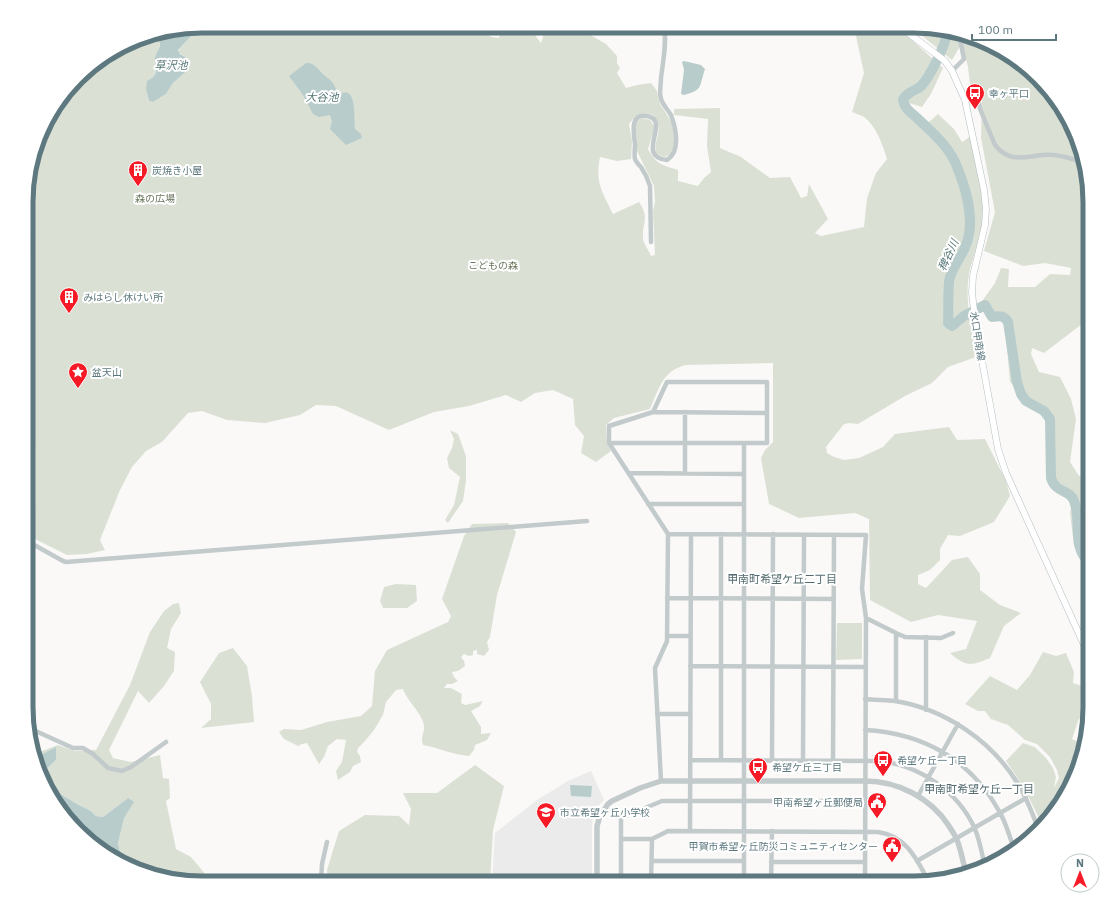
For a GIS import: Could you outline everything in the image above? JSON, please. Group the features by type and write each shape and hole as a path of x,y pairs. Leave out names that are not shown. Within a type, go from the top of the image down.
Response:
{"main road":[{"name":"水口甲南線","path":"908,33 945,61 952,71 965,100 984,190 986,209 986,225 973,276 972,293 975,319 998,449 1006,473 1083,643"}],"street":[{"path":"651,242 650,186 635,159 633,125 636,119 641,117 646,116 651,118 655,122 656,128 652,148 654,154 657,158 667,160 674,154 676,146 675,129 670,115 662,101 660,91 664,54 664,33"},
{"path":"952,71 964,59 960,40"},
{"path":"965,100 975,100 979,102 980,109 995,145 999,150 1010,157 1054,155 1078,161"},
{"path":"610,442 767,443 767,382 667,382 653,412"},
{"path":"661,781 655,668 665,647 668,636 668,534 610,442 610,426 653,412 767,413"},
{"path":"684,473 685,412"},
{"path":"744,443 744,876"},
{"path":"629,473 744,474"},
{"path":"648,504 744,504"},
{"path":"33,544 66,562 587,521"},
{"path":"668,534 866,535 862,588 866,618 865,876"},
{"path":"690,831 691,534"},
{"path":"721,534 721,760"},
{"path":"772,760 773,534"},
{"path":"803,760 804,535"},
{"path":"833,760 834,535"},
{"path":"667,598 834,598"},
{"path":"866,618 896,634 911,638 941,638 953,634"},
{"path":"896,634 896,702"},
{"path":"668,636 690,636"},
{"path":"926,638 926,710"},
{"path":"690,666 865,666"},
{"path":"865,699 896,702 926,710 958,724 981,741 996,755 1012,774 1026,798 1036,824"},
{"path":"657,714 690,714"},
{"path":"918,796 958,724"},
{"path":"34,730 73,748 83,748 93,754 108,768 122,771 131,767 166,742"},
{"path":"865,730 902,735 922,741 954,759 979,781 1000,813 1013,844"},
{"path":"690,760 865,761 892,763 911,768 928,777 943,788 958,803 974,828 983,861"},
{"path":"597,876 597,826 603,809 612,801 661,781 744,780 884,782 900,787 918,796 942,817 956,838 965,868"},
{"path":"917,861 1026,798"},
{"path":"621,876 621,818 662,801 865,801"},
{"path":"622,839 652,839 668,831 865,831 883,833 900,840 909,849 926,876"},
{"path":"771,876 772,831"},
{"path":"652,839 652,876"},
{"path":"321,876 322,864 327,842"},
{"path":"652,861 744,862"},
{"path":"771,862 864,862"}],"shaded area":[{"name":"市立希望ヶ丘小学校","path":"591,771 604,800 599,805 593,816 592,876 492,876 495,833 537,800 568,781"}],"green space":[{"name":"こどもの森","path":"194,33 486,33 491,37 499,38 500,33 511,33 515,35 515,33 533,33 541,43 543,33 587,33 606,44 617,56 617,63 620,68 617,73 626,88 651,83 657,91 660,104 671,121 674,132 674,151 670,155 664,157 656,154 655,146 659,132 657,121 653,115 642,114 634,118 629,124 632,141 631,159 617,161 600,157 598,174 600,187 613,214 639,202 645,216 643,239 651,256 655,255 653,211 655,202 654,186 637,151 635,129 636,122 642,118 650,120 655,127 648,149 657,161 678,170 678,181 698,186 711,172 707,146 708,119 674,115 674,109 720,108 720,148 741,157 770,178 790,177 801,198 807,196 809,184 828,219 815,233 821,236 864,227 867,198 876,173 887,159 878,136 869,121 852,112 864,73 856,36 854,33 904,33 943,68 931,94 922,107 909,103 908,108 929,122 938,114 954,129 962,142 971,136 983,205 981,232 971,265 968,281 971,329 976,357 948,367 932,383 905,396 858,424 844,424 826,447 827,453 844,460 859,458 883,447 895,434 949,427 957,440 985,439 1006,481 1010,496 994,522 960,536 948,535 940,549 940,560 930,570 918,575 918,584 926,588 952,560 968,557 980,574 980,590 1000,605 1021,613 1004,626 990,658 978,663 969,664 960,661 950,653 966,649 977,621 938,615 911,622 870,600 869,519 855,513 799,518 769,504 761,458 765,450 773,442 773,363 686,365 678,368 666,376 650,409 614,418 606,425 607,443 611,451 596,462 581,453 584,436 575,425 573,399 553,390 535,393 521,402 506,395 469,406 434,412 389,430 336,406 316,405 300,415 265,423 227,420 202,411 188,413 162,442 146,451 132,467 120,490 100,540 105,550 87,554 67,555 33,538 33,191 36,169 42,147 50,127 61,108 82,82 108,61 127,50 158,39 160,46 155,57 156,70 154,76 147,82 149,101 153,102 166,94 173,83 190,68 184,56 178,52"},
{"path":"781,33 794,33 790,35"},
{"path":"919,33 936,34 969,42 989,50 1008,61 1026,75 1034,82 1055,108 1066,127 1074,147 1080,169 1083,191 1083,323 1044,353 1032,348 1031,354 1039,372 1060,377 1071,399 1076,419 1070,462 1079,476 1083,475 1083,552 1074,546 1070,513 1074,495 1056,481 1046,465 1051,417 1010,382 1004,314 980,311 980,304 995,283 1001,268 1009,269 1008,287 1035,287 1050,274 1070,275 1071,268 1045,263 1023,266 984,251 995,212 981,138 982,97 971,93 968,67 962,43 952,60"},
{"path":"450,430 458,434 466,456 466,480 463,501 448,523 445,520 454,505 460,477 449,468 447,458 452,448 454,439"},
{"path":"508,523 516,532 497,595 490,637 487,642 489,650 484,656 477,654 477,650 473,651 473,655 469,656 464,654 461,657 465,666 458,671 452,672 458,681 452,684 447,684 444,688 451,688 462,694 461,703 465,705 483,701 480,706 471,711 481,727 481,734 491,733 487,740 475,745 474,750 469,756 423,745 423,721 403,689 396,690 386,702 383,715 374,730 358,748 357,752 360,756 361,762 353,766 350,772 338,780 336,771 342,762 346,740 337,739 328,746 324,757 319,764 307,743 298,746 284,739 279,732 284,729 301,730 327,722 361,716 372,706 375,671 387,650 448,622 451,616 442,599 464,536 472,524"},
{"path":"396,584 416,585 417,601 407,608 383,608 380,601 384,587"},
{"path":"179,603 181,613 171,629 167,648 175,652 174,671 164,686 149,703 138,691 109,750 113,758 131,762 160,755 163,778 169,779 170,798 166,801 176,849 191,857 207,876 191,876 169,873 147,867 121,855 118,843 128,798 103,817 96,816 91,811 55,791 45,770 56,760 40,756 39,752 58,745 75,751 96,750 130,685 150,632 164,611 173,604"},
{"path":"837,623 862,623 862,659 836,660"},
{"path":"233,648 247,666 252,696 254,722 201,728 211,719 211,704 200,682 219,653"},
{"path":"1043,652 1056,656 1066,653 1074,672 1073,683 1083,686 1083,713 1078,721 1072,739 1079,742 1074,762 1066,782 1055,801 1040,820 1025,791 1006,761 1023,743 1035,747 1053,768 1056,777 1054,788 1059,778 1057,770 1050,757 1037,744 1025,740 1008,725 991,719 985,711 978,711 965,704 990,676 1017,690 1030,675"},
{"path":"475,765 504,786 493,830 490,876 327,876 327,870 339,831 365,815 399,816 409,825 411,809 403,793 437,793"},
{"path":"869,874 883,874 887,876 869,876"}],"water":[{"name":"草沢池","path":"194,33 178,50 180,54 187,58 190,68 173,83 166,94 153,102 149,101 146,89 147,81 156,73 155,57 160,45 158,39 169,36"},
{"path":"684,61 701,65 705,69 699,87 684,95 681,94 684,70 682,62"},
{"name":"大谷池","path":"306,63 312,64 316,67 334,84 339,93 348,93 351,95 354,110 355,129 361,134 362,138 346,145 330,129 332,121 330,115 319,117 313,114 303,95 289,76"},
{"path":"56,747 56,760 45,770 40,755"},
{"path":"570,785 592,786 591,797 571,796"},
{"path":"55,791 91,811 96,816 103,817 128,798 134,802 124,818 118,843 121,855 108,848 82,827 61,801"}],"waterway":[{"name":"稗谷川","path":"946,36 941,52 924,83 908,94 903,100 907,109 928,128 948,150 955,162 966,192 970,214 969,235 966,245 950,277 948,323 952,326 964,316 985,305 992,317 1002,316 1008,322 1017,382 1021,394 1026,401 1044,411 1050,419 1051,478 1056,487 1072,497 1074,501 1079,542 1083,555"}],"place":[{"name":"幸ヶ平口","path":"975,110"},
{"name":"炭焼き小屋","path":"138,187"},
{"name":"みはらし休けい所","path":"69,314"},
{"name":"盆天山","path":"78,389"},
{"name":"希望ケ丘一丁目","path":"883,777"},
{"name":"希望ケ丘三丁目","path":"758,784"},
{"name":"甲南希望ヶ丘郵便局","path":"877,819"},
{"name":"市立希望ヶ丘小学校","path":"546,829"},
{"name":"甲賀市希望ヶ丘防災コミュニティセンター","path":"892,863"}],"district":[{"name":"甲南町希望ケ丘二丁目","path":"782,579"},
{"name":"甲南町希望ケ丘一丁目","path":"979,789"}],"park label":[{"name":"森の広場","path":"155,198"}]}
